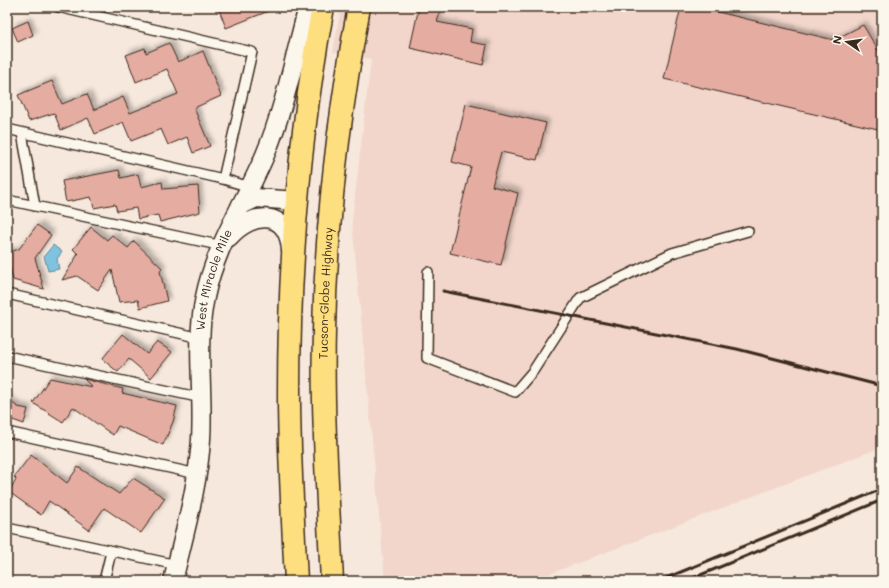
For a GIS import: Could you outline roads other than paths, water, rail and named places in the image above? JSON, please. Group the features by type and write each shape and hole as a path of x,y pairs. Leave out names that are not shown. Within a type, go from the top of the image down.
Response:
{"highway":[{"path":"296,581 289,414 292,276 297,201 310,84 323,7"},
{"name":"Tucson-Globe Highway","path":"332,581 325,442 324,339 328,247 345,89 359,7"},
{"path":"310,84 345,89"},
{"path":"297,201 311,200 320,194 331,176 337,154"}],"street":[{"name":"West Miracle Mile","path":"175,573 197,474 201,439 201,338 203,308 207,288 214,265 265,154 277,122 308,7"},
{"path":"241,205 256,198 297,201"},
{"path":"223,246 238,228 245,223 256,218 274,220 283,227 289,237 292,276"}],"lane":[{"path":"58,7 252,52 223,179"},
{"path":"7,129 223,179 250,187"},
{"path":"22,133 35,206"},
{"path":"7,200 223,246"},
{"path":"428,272 427,358 515,392 533,371 580,298 672,253 748,231"},
{"path":"8,295 201,338"},
{"path":"7,356 202,398"},
{"path":"7,432 197,474"},
{"path":"7,528 111,552 175,573"},
{"path":"104,581 111,552"}],"water":[{"path":"53,245 62,252 57,259 59,269 48,271 44,256"}],"railway":[{"path":"443,291 737,349 882,386"},
{"path":"659,581 882,489"},
{"path":"686,581 882,500"}]}
